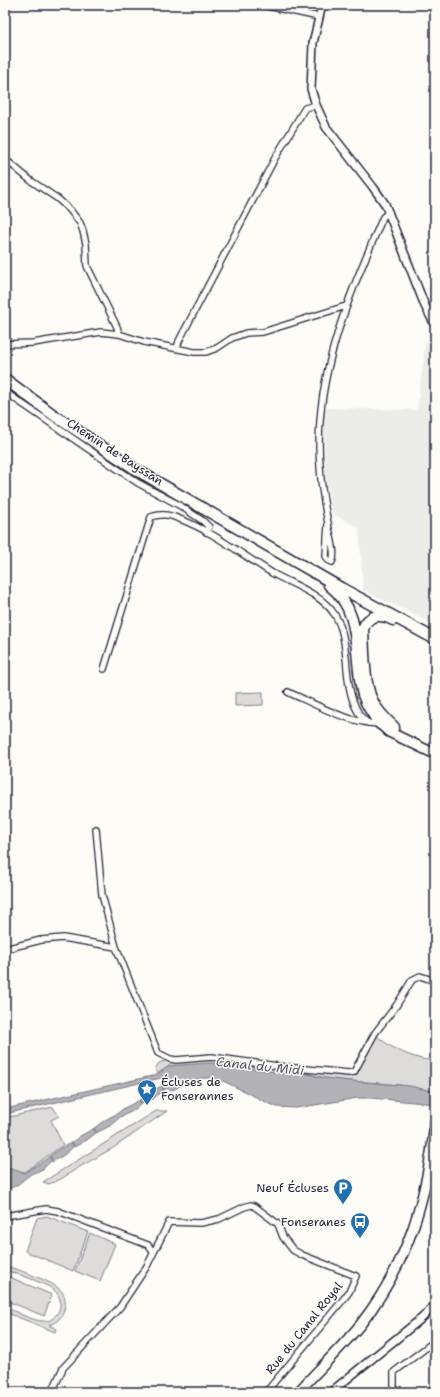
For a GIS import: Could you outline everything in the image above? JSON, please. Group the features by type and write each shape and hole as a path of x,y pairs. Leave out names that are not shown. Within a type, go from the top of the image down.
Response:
{"highway":[{"path":"5,379 55,416 140,472 435,640"},
{"path":"107,449 350,588 435,634"},
{"path":"270,547 334,589 341,598 353,620 360,683 370,712 394,727"},
{"path":"381,720 372,700 368,684 363,630 365,621 378,616 389,618 435,640"}],"main road":[{"path":"381,720 389,732 435,754"},
{"path":"394,727 408,736 435,748"},
{"path":"298,1392 359,1325 387,1286 400,1263 409,1242 427,1180 435,1122"},
{"path":"304,1392 380,1306 407,1258 419,1226 435,1161"}],"street":[{"path":"263,5 319,17"},
{"path":"322,5 313,43 311,74 311,89 316,105 326,127 373,187 389,212 435,325"},
{"path":"177,348 179,341 275,158 305,108 316,105"},
{"path":"5,159 30,180 58,199 70,210 80,223 86,244 87,266 119,334"},
{"path":"328,524 326,556 328,560 332,562 334,559 333,548 320,466 320,408 333,344 346,306 380,224 389,212"},
{"path":"5,344 33,343 101,332 119,334 144,342 194,352 206,352 217,348 232,338 246,334 263,332 346,306"},
{"name":"Chemin de Bayssan","path":"5,392 125,474 203,521 208,527 206,532"},
{"path":"104,669 129,583 151,517 164,514 178,518 206,532 326,604 340,625 353,699 358,712 368,723"},
{"path":"288,692 330,710 368,723 381,720"},
{"path":"96,829 102,895 116,947 158,1052 170,1059 176,1060 211,1057 285,1067 349,1073 354,1072 375,1033 396,1006 412,980 420,976 435,981"},
{"path":"5,949 41,940 63,938 116,947"},
{"name":"Rue du Canal Royal","path":"153,1252 169,1222 201,1222 219,1219 251,1205 278,1224 283,1237 293,1250 356,1276 349,1292 266,1392"},
{"path":"5,1216 46,1209 58,1211 148,1246 153,1252 147,1266 120,1307 63,1368 52,1392"},
{"path":"331,1392 422,1318 435,1305"},
{"path":"394,1392 394,1372 435,1341"}],"shaded area":[{"path":"426,340 435,342 435,625 363,590 359,528 333,514 330,506 325,470 324,408 417,410"},
{"path":"263,692 263,705 235,706 235,693"},
{"path":"375,1034 391,1046 409,1055 435,1061 435,1090 433,1092 401,1085 339,1080 309,1074 169,1066 159,1074 155,1069 159,1063 170,1059 201,1057 354,1072"},
{"path":"209,1063 281,1073 309,1074 318,1077 340,1080 410,1086 435,1092 435,1104 358,1098 296,1108 277,1107 221,1080 202,1078 189,1081 173,1090 166,1088 164,1091 163,1087 163,1090 153,1099 141,1105 139,1100 163,1085 163,1080 161,1078 5,1114 5,1109 156,1075 169,1066"},
{"path":"138,1101 141,1102 141,1104 133,1111 120,1117 110,1126 96,1133 96,1130 93,1129 124,1108"},
{"path":"53,1107 59,1116 51,1120 63,1145 25,1172 11,1168 5,1169 5,1118"},
{"path":"156,1111 167,1111 113,1148 61,1179 49,1184 43,1182"},
{"path":"93,1129 96,1133 74,1147 74,1144 71,1143"},
{"path":"71,1143 73,1147 64,1155 52,1162 52,1158 49,1157 50,1156"},
{"path":"49,1157 51,1161 43,1169 31,1174 17,1185 5,1191 5,1170 11,1169 25,1173"},
{"path":"47,1216 88,1232 73,1271 25,1251 37,1218"},
{"path":"90,1233 115,1244 100,1281 75,1271"},
{"path":"5,1267 15,1269 51,1283 61,1291 65,1302 63,1313 59,1319 49,1325 57,1329 55,1332 5,1312 5,1307 39,1321 47,1321 55,1316 60,1309 60,1298 51,1288 22,1276 5,1271"},
{"path":"7,1276 52,1295 44,1316 5,1300 5,1282"}],"place":[{"name":"Écluses de Fonserannes","path":"147,1106"},
{"name":"Neuf Écluses","path":"343,1205"},
{"name":"Fonseranes","path":"360,1239"}],"water label":[{"name":"Canal du Midi","path":"260,1066"}]}
